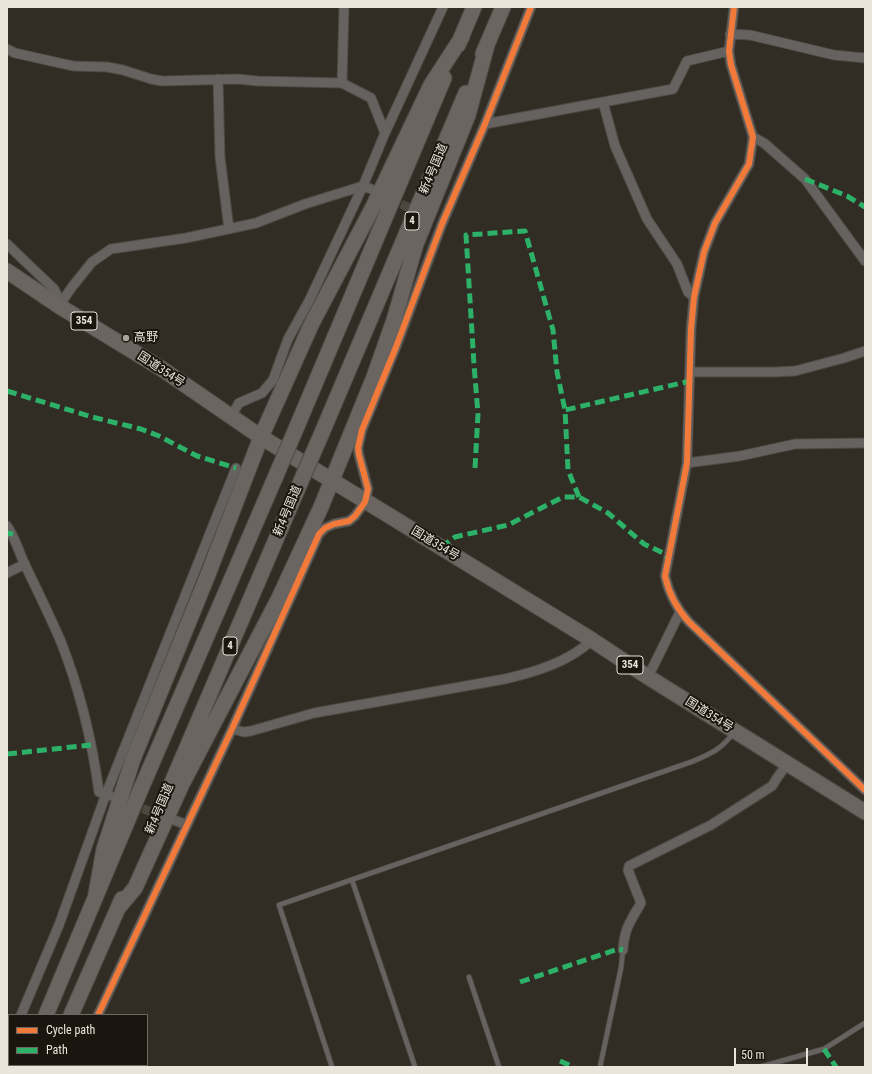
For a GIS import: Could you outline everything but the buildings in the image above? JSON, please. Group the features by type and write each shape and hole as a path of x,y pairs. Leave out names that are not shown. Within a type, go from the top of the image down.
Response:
{"highway":[{"name":"新4号国道","path":"46,1014 96,894 275,478 474,7"},
{"name":"新4号国道","path":"71,1014 119,907 503,7"},
{"path":"96,894 104,849 133,759 204,584 261,437 312,323 373,207 431,85 462,37"},
{"path":"119,907 135,888 182,784 279,598 321,507 374,377 394,320 416,244 468,115 487,45"},
{"name":"国道354号","path":"8,276 162,369 261,437 592,640 648,677 865,812"}],"street":[{"path":"342,83 344,7"},
{"path":"231,416 239,403 262,393 274,380 288,339 367,188 385,133 443,7"},
{"path":"98,1014 232,729 319,534 325,528 334,524 349,521 355,516 365,502 368,489 359,455 359,441 438,222 485,124 531,7"},
{"path":"734,7 729,51 731,65 753,137 750,164 715,223 704,252 694,298 691,329 687,463 665,576 668,590 680,612 865,790"},
{"path":"730,34 750,35 834,55 865,58"},
{"path":"7,49 15,53 73,66 107,67 123,70 151,80 238,79 258,81 342,83 371,98 385,133"},
{"path":"485,124 673,89 687,61 729,51"},
{"path":"218,79 220,157 228,229"},
{"path":"603,102 614,146 647,219 677,264 688,292 694,298"},
{"path":"753,137 764,142 805,179 865,261"},
{"path":"59,306 92,262 112,249 186,238 256,223 305,204 367,188"},
{"path":"7,244 54,289 59,306"},
{"path":"690,372 796,371 865,351"},
{"path":"687,463 740,456 795,444 865,443"},
{"path":"21,1014 109,796 236,468"},
{"path":"7,526 13,534 61,643 86,724 94,758 99,792 109,796"},
{"path":"7,573 25,564"},
{"path":"648,677 680,612"},
{"path":"232,729 244,732 251,731 314,713 505,679 533,672 559,661 583,648 592,640"},
{"path":"623,950 627,926 641,903 628,870 629,866 711,825 743,805 772,786 787,764"},
{"path":"174,820 187,825"}],"lane":[{"path":"332,1067 279,905 690,762 717,751 727,743 734,731"},
{"path":"352,880 415,1067"},
{"path":"600,1067 621,968 623,950"},
{"path":"469,977 499,1067"},
{"path":"760,1067 824,1049 865,1023"}],"tunnel":[{"path":"389,198 434,220"},
{"path":"130,804 171,819"}],"marked path":[{"path":"805,179 847,196 865,207"},
{"path":"475,468 478,414 466,235 525,231 553,330 557,372 565,410"},
{"path":"579,497 568,470 565,410 690,381"},
{"path":"7,391 92,417 141,429 159,436 197,456 236,468"},
{"path":"441,547 455,537 508,525 563,497 579,497 608,513 644,544 663,553 668,558"},
{"path":"7,533 13,534"},
{"path":"7,754 91,745"},
{"path":"520,982 618,949 623,950"},
{"path":"824,1049 836,1067"},
{"path":"560,1061 574,1067"}],"cycle path":[{"path":"98,1014 232,729 319,534 325,528 334,524 349,521 355,516 365,502 368,489 358,448 362,430 396,347 442,224 485,124 531,7"},
{"path":"734,7 729,51 731,65 753,137 749,164 715,223 704,252 694,297 691,329 687,463 665,576 674,600 680,611 689,622 865,790"}],"place":[{"name":"高野","path":"126,338"}]}
